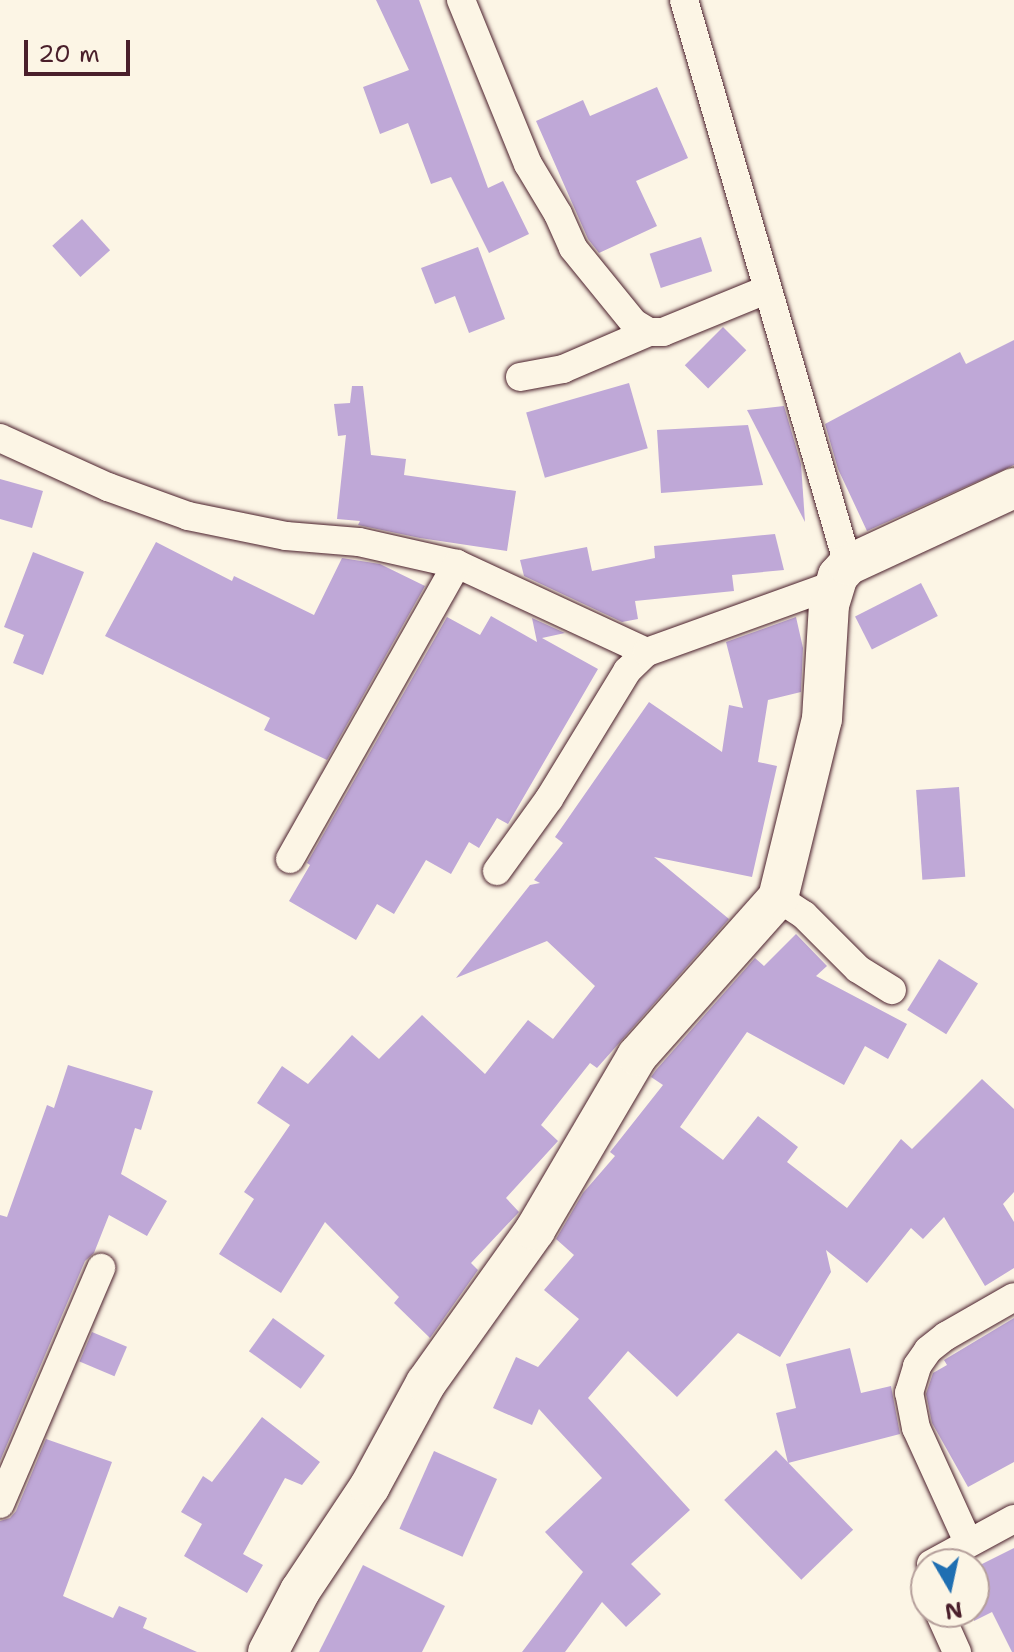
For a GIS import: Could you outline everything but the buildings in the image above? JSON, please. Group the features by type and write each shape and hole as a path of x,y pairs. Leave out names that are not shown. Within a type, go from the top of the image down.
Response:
{"street":[{"path":"461,0 528,164 558,214 573,248 634,323 649,332"},
{"path":"268,1652 300,1591 370,1486 426,1383 535,1230 637,1056 778,898 822,719 841,575 766,290 684,0"},
{"path":"520,377 563,369 649,332 663,332 766,290"},
{"path":"0,438 108,487 188,516 286,536 359,542 457,564 647,652"},
{"path":"497,871 549,799 627,671 647,652 841,575 1014,488"},
{"path":"290,859 457,564"},
{"path":"778,898 804,915 858,969 892,990"},
{"path":"2,1488 101,1268"},
{"path":"968,1542 916,1428 909,1393 917,1366 928,1350 946,1336 1014,1297"},
{"path":"958,1548 1014,1519"},
{"path":"946,1628 957,1652"}]}
